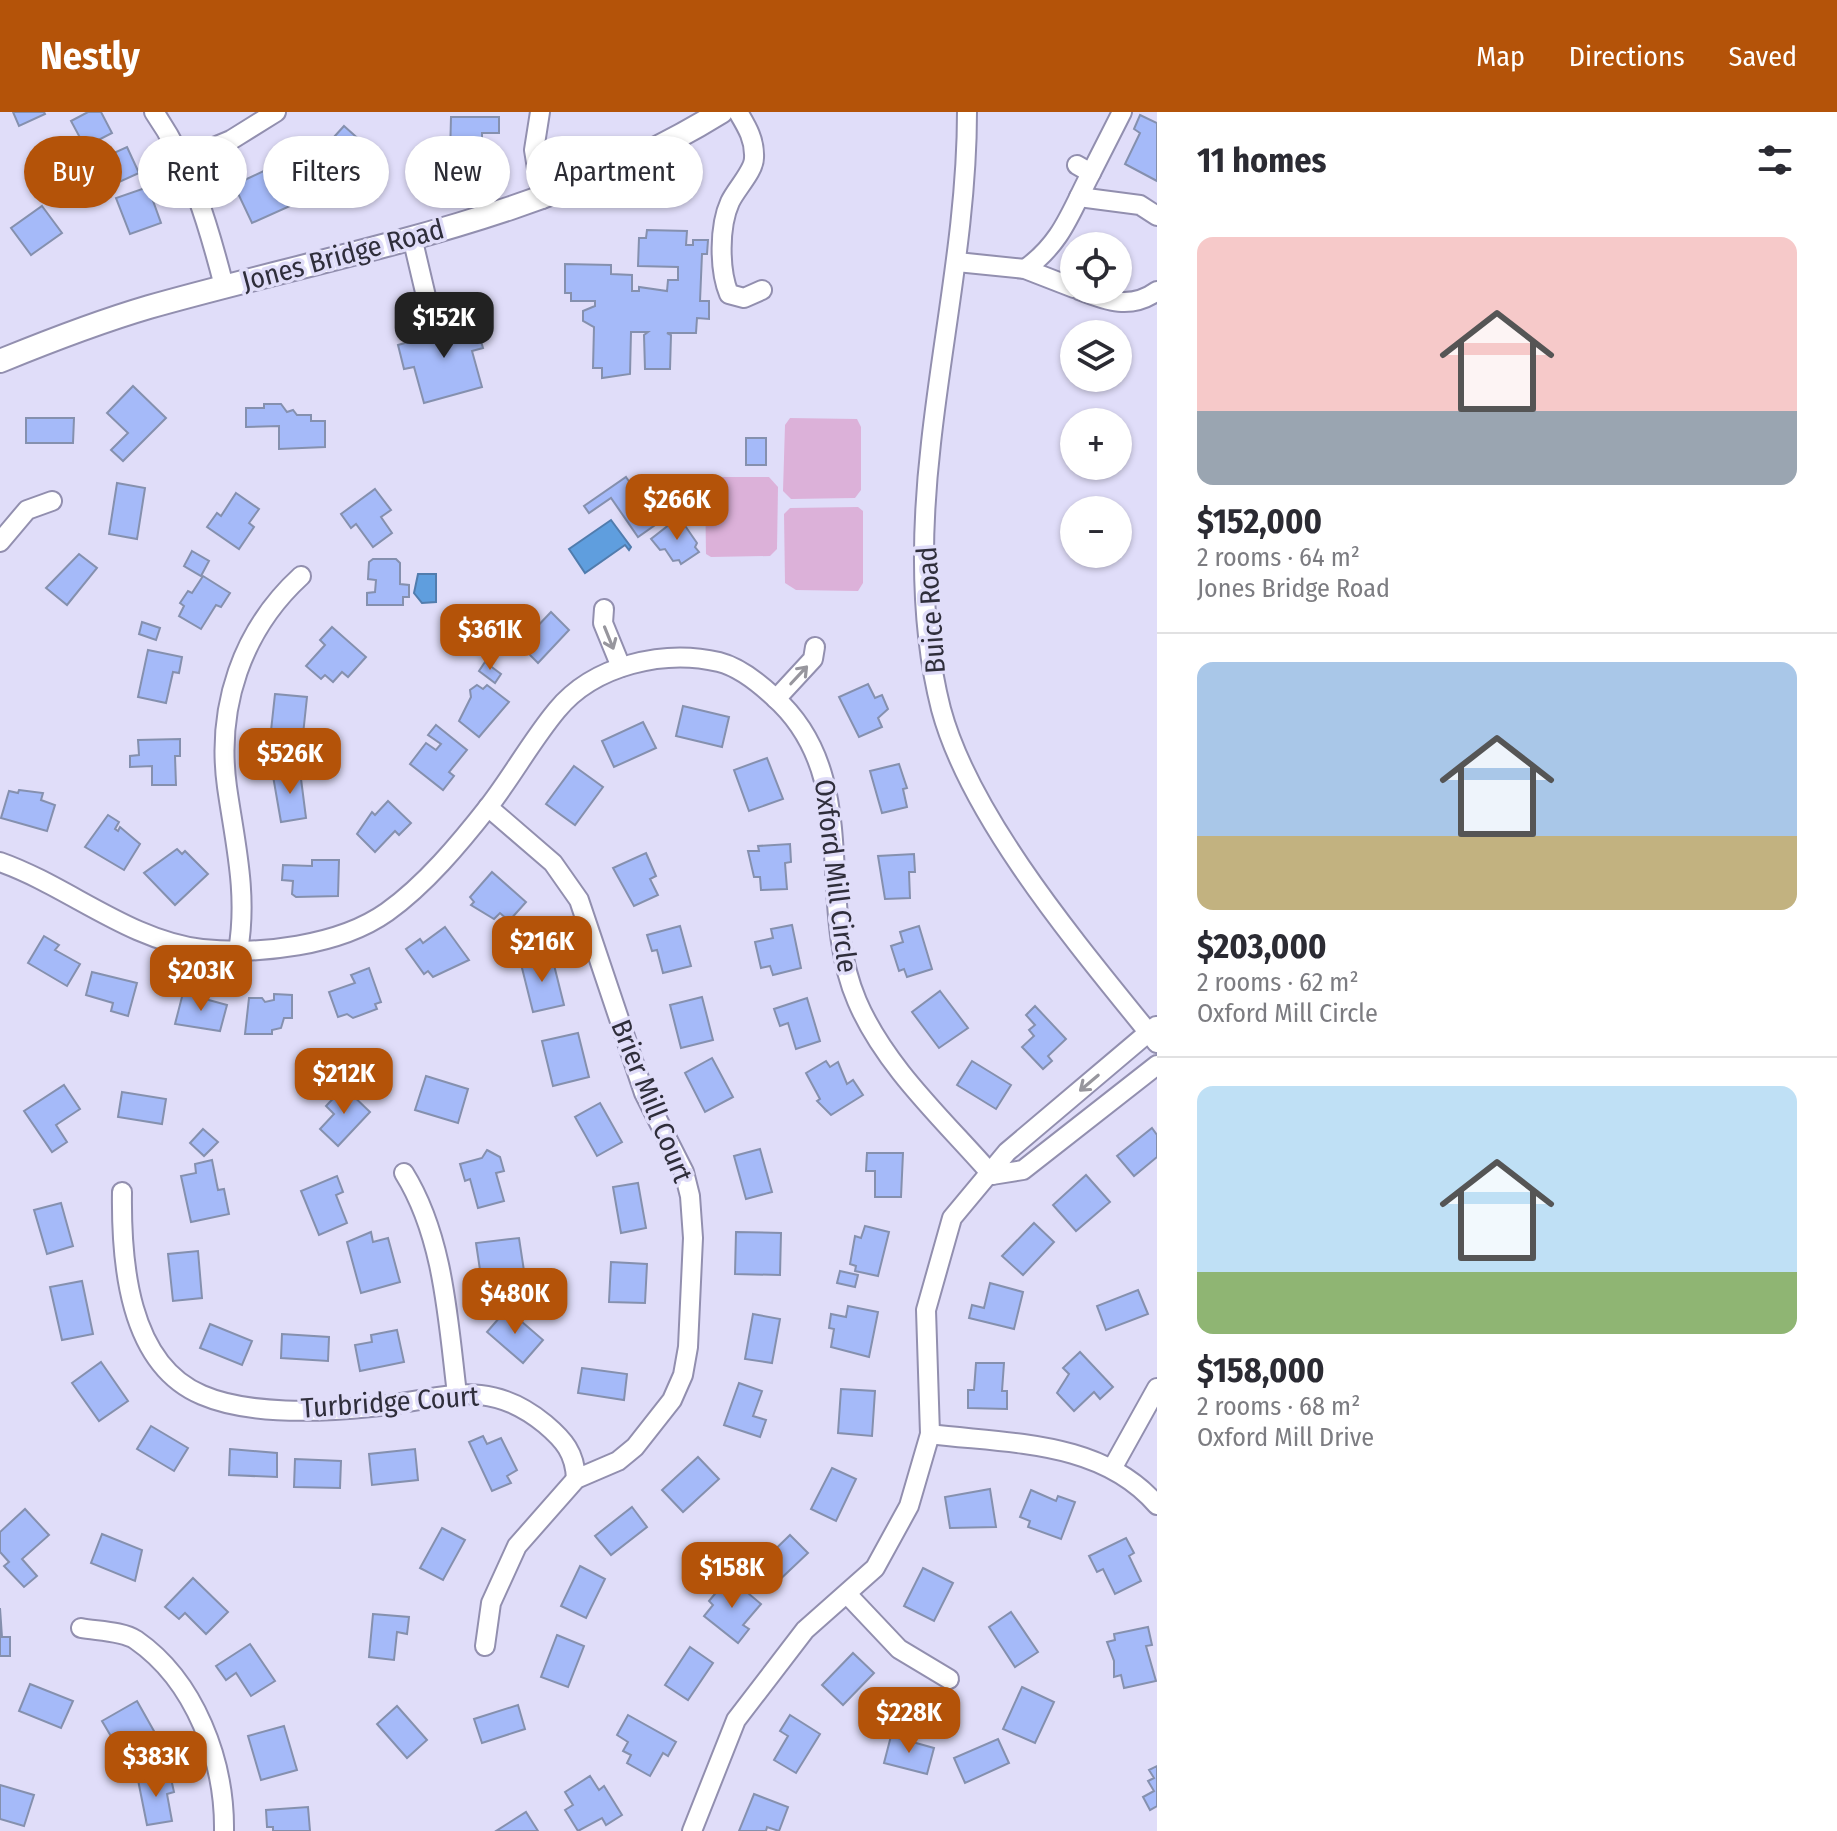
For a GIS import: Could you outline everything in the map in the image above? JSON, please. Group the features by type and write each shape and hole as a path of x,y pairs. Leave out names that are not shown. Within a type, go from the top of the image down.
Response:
{"main road":[{"name":"Jones Bridge Road","path":"678,136 721,112"},
{"name":"Jones Bridge Road","path":"0,361 130,313 526,204"}],"street":[{"path":"154,112 168,136"},
{"path":"237,136 276,112"},
{"path":"536,136 540,112"},
{"path":"738,112 752,135 761,183"},
{"name":"Buice Road","path":"967,112 957,262 931,443 926,534 924,591 941,710 958,756 997,830 1154,1034"},
{"path":"1025,269 1048,252 1079,197 1084,169 1122,112"},
{"path":"755,162 729,204 723,234 724,283 729,294 744,298 762,290"},
{"path":"1079,197 1140,205 1157,216"},
{"path":"203,208 224,286"},
{"path":"412,237 429,309"},
{"path":"957,262 1025,269 1060,283"},
{"path":"1132,303 1146,300 1157,291"},
{"path":"0,542 27,510 52,501"},
{"path":"238,951 244,917 239,847 227,787 224,741 230,702 244,650 280,595 301,576"},
{"path":"604,609 603,623 621,667"},
{"path":"776,699 813,659 815,647"},
{"name":"Oxford Mill Circle","path":"0,862 38,875 103,914 147,933 198,948 238,951 332,937 385,913 442,859 488,807 559,707 584,687 621,667 690,657 723,662 758,683 799,721 824,772 831,807 838,933 845,972 859,1005 888,1055 992,1175"},
{"name":"Brier Mill Court","path":"485,1646 491,1603 517,1546 576,1479 618,1461 635,1447 672,1400 683,1375 693,1238 690,1196 675,1149 632,1064 579,900 553,863 488,807"},
{"path":"692,1831 736,1720 805,1630 875,1568 909,1506 930,1434 926,1310 952,1218 967,1197 992,1175 1007,1152 1154,1034"},
{"path":"992,1175 1023,1170 1157,1065"},
{"path":"404,1173 414,1189 442,1277 457,1394"},
{"name":"Turbridge Court","path":"122,1192 121,1226 142,1333 165,1367 202,1395 231,1403 325,1410 373,1407 482,1392 526,1409 563,1440 575,1459 576,1479"},
{"path":"1113,1467 1157,1388"},
{"path":"930,1434 1078,1452 1113,1467 1139,1484 1157,1505"},
{"path":"847,1594 899,1649 949,1679"},
{"path":"81,1628 133,1638 179,1680 209,1741 224,1810 224,1831"}],"shaded area":[{"path":"790,418 857,419 861,427 861,490 855,498 791,499 783,491 785,425"},
{"path":"711,477 769,477 778,487 777,549 770,556 711,557 706,554 705,484"},
{"path":"858,507 863,511 863,583 858,591 796,590 785,583 784,514 790,508"}],"water":[{"path":"611,520 631,547 629,550 625,545 585,573 569,549"},
{"path":"418,574 436,574 436,602 422,603 414,593"}],"building":[{"path":"13,112 44,112 45,114 19,126"},
{"path":"88,112 101,112 112,133 106,136 79,136 71,121"},
{"path":"1140,115 1157,123 1157,181 1125,164 1140,133 1134,129"},
{"path":"451,117 499,117 499,133 451,136"},
{"path":"344,126 355,136 335,136"},
{"path":"127,147 138,173 122,181 122,149"},
{"path":"263,171 263,208 286,208 252,223 245,208 247,179"},
{"path":"138,190 138,208 156,208 161,223 130,234 120,208 122,196"},
{"path":"43,208 62,233 31,255 11,228"},
{"path":"647,230 687,231 686,245 693,245 693,240 708,240 707,254 702,254 700,301 709,301 709,319 697,318 696,333 667,333 671,335 670,369 645,369 644,335 648,332 631,332 630,374 602,378 602,368 593,368 594,327 583,321 583,311 595,306 595,301 571,301 571,293 565,293 565,264 611,265 611,274 632,275 632,291 639,291 639,287 667,291 668,280 678,280 678,267 638,266 639,238 646,238"},
{"path":"440,314 445,332 476,324 483,348 472,351 482,387 424,403 414,367 404,369 398,345 429,336 425,318"},
{"path":"133,386 166,418 123,461 111,450 128,433 107,413"},
{"path":"264,404 281,404 287,412 293,410 297,415 311,415 311,421 325,421 325,447 279,449 279,426 246,427 246,408 264,408"},
{"path":"26,418 74,418 73,443 26,443"},
{"path":"746,438 766,438 766,465 746,465"},
{"path":"626,477 658,523 638,537 611,498 589,513 584,506"},
{"path":"117,483 145,488 137,539 109,534"},
{"path":"375,489 391,510 381,517 392,533 373,547 356,524 351,528 341,514"},
{"path":"236,493 259,509 249,523 254,527 239,549 207,527 217,513 221,516"},
{"path":"679,517 697,543 695,547 699,552 681,564 679,560 673,561 665,549 660,550 651,539"},
{"path":"192,551 209,561 201,576 184,566"},
{"path":"79,554 97,568 67,605 46,588"},
{"path":"373,559 396,559 400,563 400,584 409,585 409,597 403,597 403,605 367,605 367,593 375,592 376,580 368,579 369,562"},
{"path":"203,576 230,593 221,607 216,605 201,629 179,616 184,606 180,603 188,591 192,593"},
{"path":"551,612 569,630 538,663 524,649 534,638 530,634"},
{"path":"142,622 160,628 156,640 139,634"},
{"path":"332,627 366,657 348,677 342,672 333,682 325,675 321,679 306,666 325,645 320,640"},
{"path":"148,650 182,657 179,673 173,672 166,703 138,697"},
{"path":"485,662 501,674 495,683 479,671"},
{"path":"868,684 875,698 882,695 888,709 878,718 882,727 859,737 839,697"},
{"path":"477,685 483,689 487,685 509,702 479,737 459,721 471,697 470,690"},
{"path":"275,694 307,697 302,744 270,740"},
{"path":"683,706 729,717 722,747 676,736"},
{"path":"643,722 656,748 614,767 602,741"},
{"path":"436,725 467,750 449,772 454,776 443,790 410,764 426,743 436,750 441,744 428,735"},
{"path":"180,739 180,756 175,756 176,785 152,785 152,766 130,767 130,756 139,755 138,740"},
{"path":"767,758 783,799 749,811 734,770"},
{"path":"899,764 907,788 903,789 907,807 882,813 870,771"},
{"path":"574,766 603,787 575,825 546,804"},
{"path":"300,771 306,818 281,822 273,776"},
{"path":"19,790 43,793 41,800 55,805 47,831 1,818 9,791 18,793"},
{"path":"388,801 411,823 399,835 395,831 375,852 357,834 372,812 375,815"},
{"path":"108,815 119,822 115,829 118,831 120,827 140,844 124,870 85,847"},
{"path":"790,844 791,862 785,863 787,889 761,890 760,877 754,877 748,851 759,851 758,846"},
{"path":"177,849 182,854 185,851 208,874 175,905 144,873"},
{"path":"646,853 656,876 650,879 658,895 634,906 613,868"},
{"path":"914,854 915,872 909,872 910,898 885,899 878,856"},
{"path":"312,860 339,860 338,896 296,897 292,894 293,881 282,880 283,865 312,866"},
{"path":"492,872 526,902 509,921 500,913 494,919 471,905 474,902 470,897"},
{"path":"792,925 801,968 773,975 770,966 761,968 755,942 773,938 771,929"},
{"path":"680,926 691,966 663,973 657,950 652,951 647,935"},
{"path":"919,926 932,969 907,977 904,969 899,971 891,946 903,942 900,932"},
{"path":"445,927 469,960 433,977 428,971 424,974 406,949 420,939 423,943"},
{"path":"44,936 59,945 55,950 80,964 67,986 28,963"},
{"path":"552,957 564,1005 533,1012 521,964"},
{"path":"369,968 381,1002 375,1004 377,1009 353,1018 347,1014 338,1017 329,992 355,983 351,975"},
{"path":"92,972 137,983 128,1016 111,1011 113,1003 86,995"},
{"path":"940,991 968,1028 939,1048 912,1012"},
{"path":"183,993 227,1005 220,1031 175,1024"},
{"path":"274,994 292,995 292,1018 284,1018 281,1028 272,1030 272,1034 245,1034 249,998 262,998 265,1002 274,1000"},
{"path":"702,997 713,1040 681,1048 670,1005"},
{"path":"807,998 820,1041 796,1049 788,1023 780,1026 774,1009"},
{"path":"1035,1006 1066,1039 1048,1056 1052,1061 1043,1069 1022,1047 1034,1036 1029,1030 1035,1025 1026,1015"},
{"path":"578,1033 589,1077 553,1086 542,1041"},
{"path":"712,1058 733,1097 705,1112 685,1073"},
{"path":"826,1061 830,1067 838,1062 847,1084 853,1080 863,1095 831,1115 817,1101 820,1099 806,1073"},
{"path":"972,1061 1011,1085 996,1109 957,1085"},
{"path":"426,1076 468,1089 458,1123 415,1110"},
{"path":"64,1085 80,1109 56,1125 67,1142 52,1152 24,1111"},
{"path":"344,1087 370,1112 338,1146 320,1129 334,1114 326,1106"},
{"path":"122,1092 166,1099 162,1124 118,1117"},
{"path":"600,1103 622,1142 597,1156 575,1117"},
{"path":"1152,1128 1157,1135 1157,1157 1134,1176 1117,1156"},
{"path":"203,1129 218,1142 204,1156 190,1143"},
{"path":"760,1149 772,1192 746,1199 734,1156"},
{"path":"487,1150 500,1157 504,1171 496,1173 504,1201 478,1208 470,1179 465,1181 460,1164 482,1158"},
{"path":"867,1153 903,1153 901,1197 875,1197 875,1171 866,1171"},
{"path":"212,1160 218,1190 224,1189 229,1214 191,1222 181,1176 196,1173 195,1164"},
{"path":"1086,1175 1110,1202 1076,1231 1053,1205"},
{"path":"337,1176 343,1192 336,1195 347,1223 319,1235 301,1191"},
{"path":"638,1183 646,1228 621,1233 613,1187"},
{"path":"61,1203 73,1246 47,1254 34,1210"},
{"path":"1034,1223 1054,1242 1023,1275 1002,1256"},
{"path":"865,1226 889,1232 878,1276 855,1271 856,1266 850,1264 855,1236 861,1238"},
{"path":"371,1232 373,1242 388,1238 400,1282 361,1293 347,1242"},
{"path":"736,1232 781,1233 780,1275 735,1274"},
{"path":"519,1238 526,1284 483,1290 476,1243"},
{"path":"198,1251 202,1298 173,1301 168,1254"},
{"path":"611,1262 647,1264 645,1303 609,1302"},
{"path":"840,1271 858,1275 855,1287 837,1283"},
{"path":"82,1281 93,1334 62,1340 50,1287"},
{"path":"990,1283 1023,1292 1014,1329 969,1318 972,1305 984,1308"},
{"path":"1138,1290 1148,1314 1106,1330 1097,1306"},
{"path":"848,1306 878,1312 869,1357 831,1347 834,1329 829,1328 831,1314 846,1317"},
{"path":"507,1309 543,1340 523,1363 487,1332"},
{"path":"753,1314 780,1319 772,1363 745,1359"},
{"path":"210,1324 252,1341 242,1365 200,1348"},
{"path":"397,1330 404,1362 360,1371 355,1345 372,1342 371,1335"},
{"path":"282,1334 329,1337 328,1361 281,1358"},
{"path":"1080,1352 1113,1387 1100,1399 1094,1392 1074,1411 1057,1393 1069,1374 1063,1368"},
{"path":"101,1362 128,1401 99,1421 72,1383"},
{"path":"976,1363 1004,1363 1002,1391 1007,1391 1007,1409 968,1408 968,1390 974,1390"},
{"path":"582,1368 627,1374 624,1400 578,1393"},
{"path":"739,1383 762,1391 753,1416 766,1420 760,1437 724,1425"},
{"path":"841,1389 875,1391 872,1436 838,1433"},
{"path":"151,1426 188,1448 174,1471 137,1449"},
{"path":"483,1436 487,1444 501,1438 517,1470 507,1476 511,1483 492,1491 469,1442"},
{"path":"230,1449 277,1453 277,1477 229,1475"},
{"path":"415,1449 418,1480 372,1485 369,1454"},
{"path":"698,1457 719,1479 683,1512 662,1490"},
{"path":"295,1459 341,1461 340,1488 294,1487"},
{"path":"832,1468 856,1479 836,1521 811,1509"},
{"path":"990,1489 996,1527 950,1528 945,1497"},
{"path":"1031,1490 1056,1501 1058,1496 1075,1502 1061,1539 1028,1527 1030,1521 1020,1517"},
{"path":"632,1507 647,1527 611,1555 595,1536"},
{"path":"25,1509 49,1535 22,1559 37,1576 24,1587 4,1566 9,1562 0,1552 0,1532"},
{"path":"442,1528 465,1540 443,1580 420,1568"},
{"path":"102,1534 142,1550 135,1581 91,1563"},
{"path":"790,1535 808,1553 773,1586 756,1568"},
{"path":"1126,1538 1134,1553 1129,1556 1141,1581 1115,1594 1103,1569 1097,1572 1089,1556"},
{"path":"580,1566 605,1579 586,1618 561,1606"},
{"path":"923,1568 953,1583 934,1621 904,1606"},
{"path":"729,1577 761,1604 743,1625 749,1629 738,1643 704,1616 713,1605 709,1601"},
{"path":"193,1578 228,1612 206,1634 185,1613 179,1619 165,1607"},
{"path":"0,1608 2,1637 10,1637 10,1656 0,1656"},
{"path":"1011,1612 1038,1652 1015,1667 989,1627"},
{"path":"373,1614 409,1617 407,1634 397,1632 394,1660 369,1657"},
{"path":"1148,1627 1152,1645 1146,1646 1156,1681 1124,1688 1121,1675 1114,1677 1114,1661 1107,1642 1115,1640 1114,1634"},
{"path":"557,1635 584,1646 568,1687 541,1677"},
{"path":"250,1644 275,1681 251,1696 236,1673 226,1680 216,1666"},
{"path":"690,1647 713,1663 688,1700 665,1685"},
{"path":"853,1653 874,1673 843,1705 822,1685"},
{"path":"30,1684 73,1701 61,1728 19,1711"},
{"path":"1022,1687 1054,1702 1035,1743 1003,1729"},
{"path":"137,1701 159,1740 125,1760 102,1721"},
{"path":"518,1705 525,1729 482,1743 474,1719"},
{"path":"397,1706 427,1740 407,1758 377,1724"},
{"path":"628,1715 676,1742 668,1756 663,1753 650,1776 627,1763 631,1755 623,1751 628,1742 617,1735"},
{"path":"790,1715 820,1734 796,1773 774,1760 788,1736 780,1731"},
{"path":"284,1726 297,1770 261,1780 248,1736"},
{"path":"891,1736 934,1748 927,1774 884,1763"},
{"path":"998,1739 1009,1763 965,1783 954,1758"},
{"path":"1157,1766 1157,1806 1150,1810 1143,1797 1154,1791 1148,1781 1154,1778 1149,1770"},
{"path":"170,1774 174,1792 167,1794 172,1821 147,1825 138,1780"},
{"path":"590,1776 599,1790 604,1786 622,1815 606,1825 602,1818 578,1831 565,1810 573,1805 565,1792"},
{"path":"0,1785 34,1795 24,1826 0,1819"},
{"path":"754,1794 788,1807 779,1831 767,1827 766,1831 739,1831"},
{"path":"308,1807 310,1831 273,1831 273,1827 267,1827 266,1810"},
{"path":"526,1812 538,1831 496,1831"}]}
